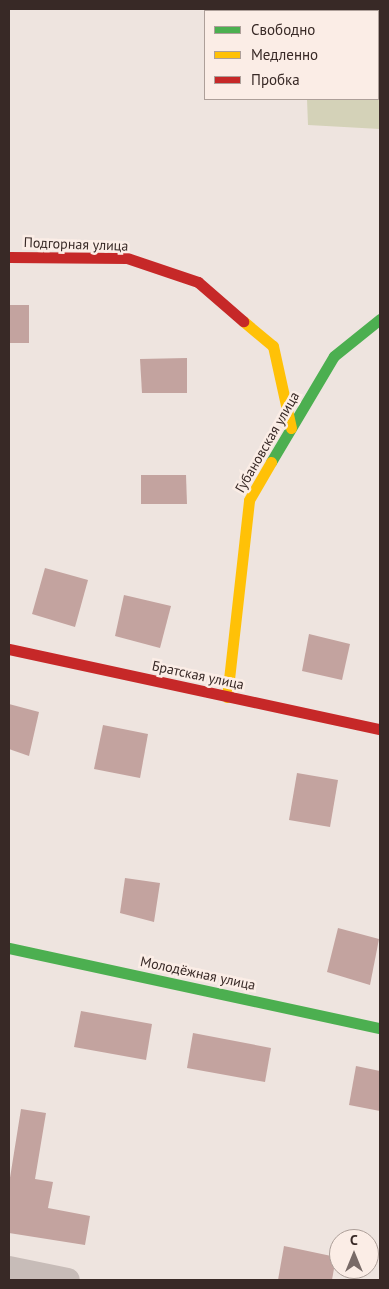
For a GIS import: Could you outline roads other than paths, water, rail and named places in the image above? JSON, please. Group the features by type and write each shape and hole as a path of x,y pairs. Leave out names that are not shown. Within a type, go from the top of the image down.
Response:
{"street":[{"name":"Подгорная улица","path":"9,257 127,258 198,282 272,346 291,428"},
{"name":"Губановская улица","path":"227,697 249,500 334,356 380,319"},
{"name":"Братская улица","path":"9,649 380,729"},
{"name":"Молодёжная улица","path":"9,948 380,1028"},
{"path":"9,1268 68,1280"}]}
